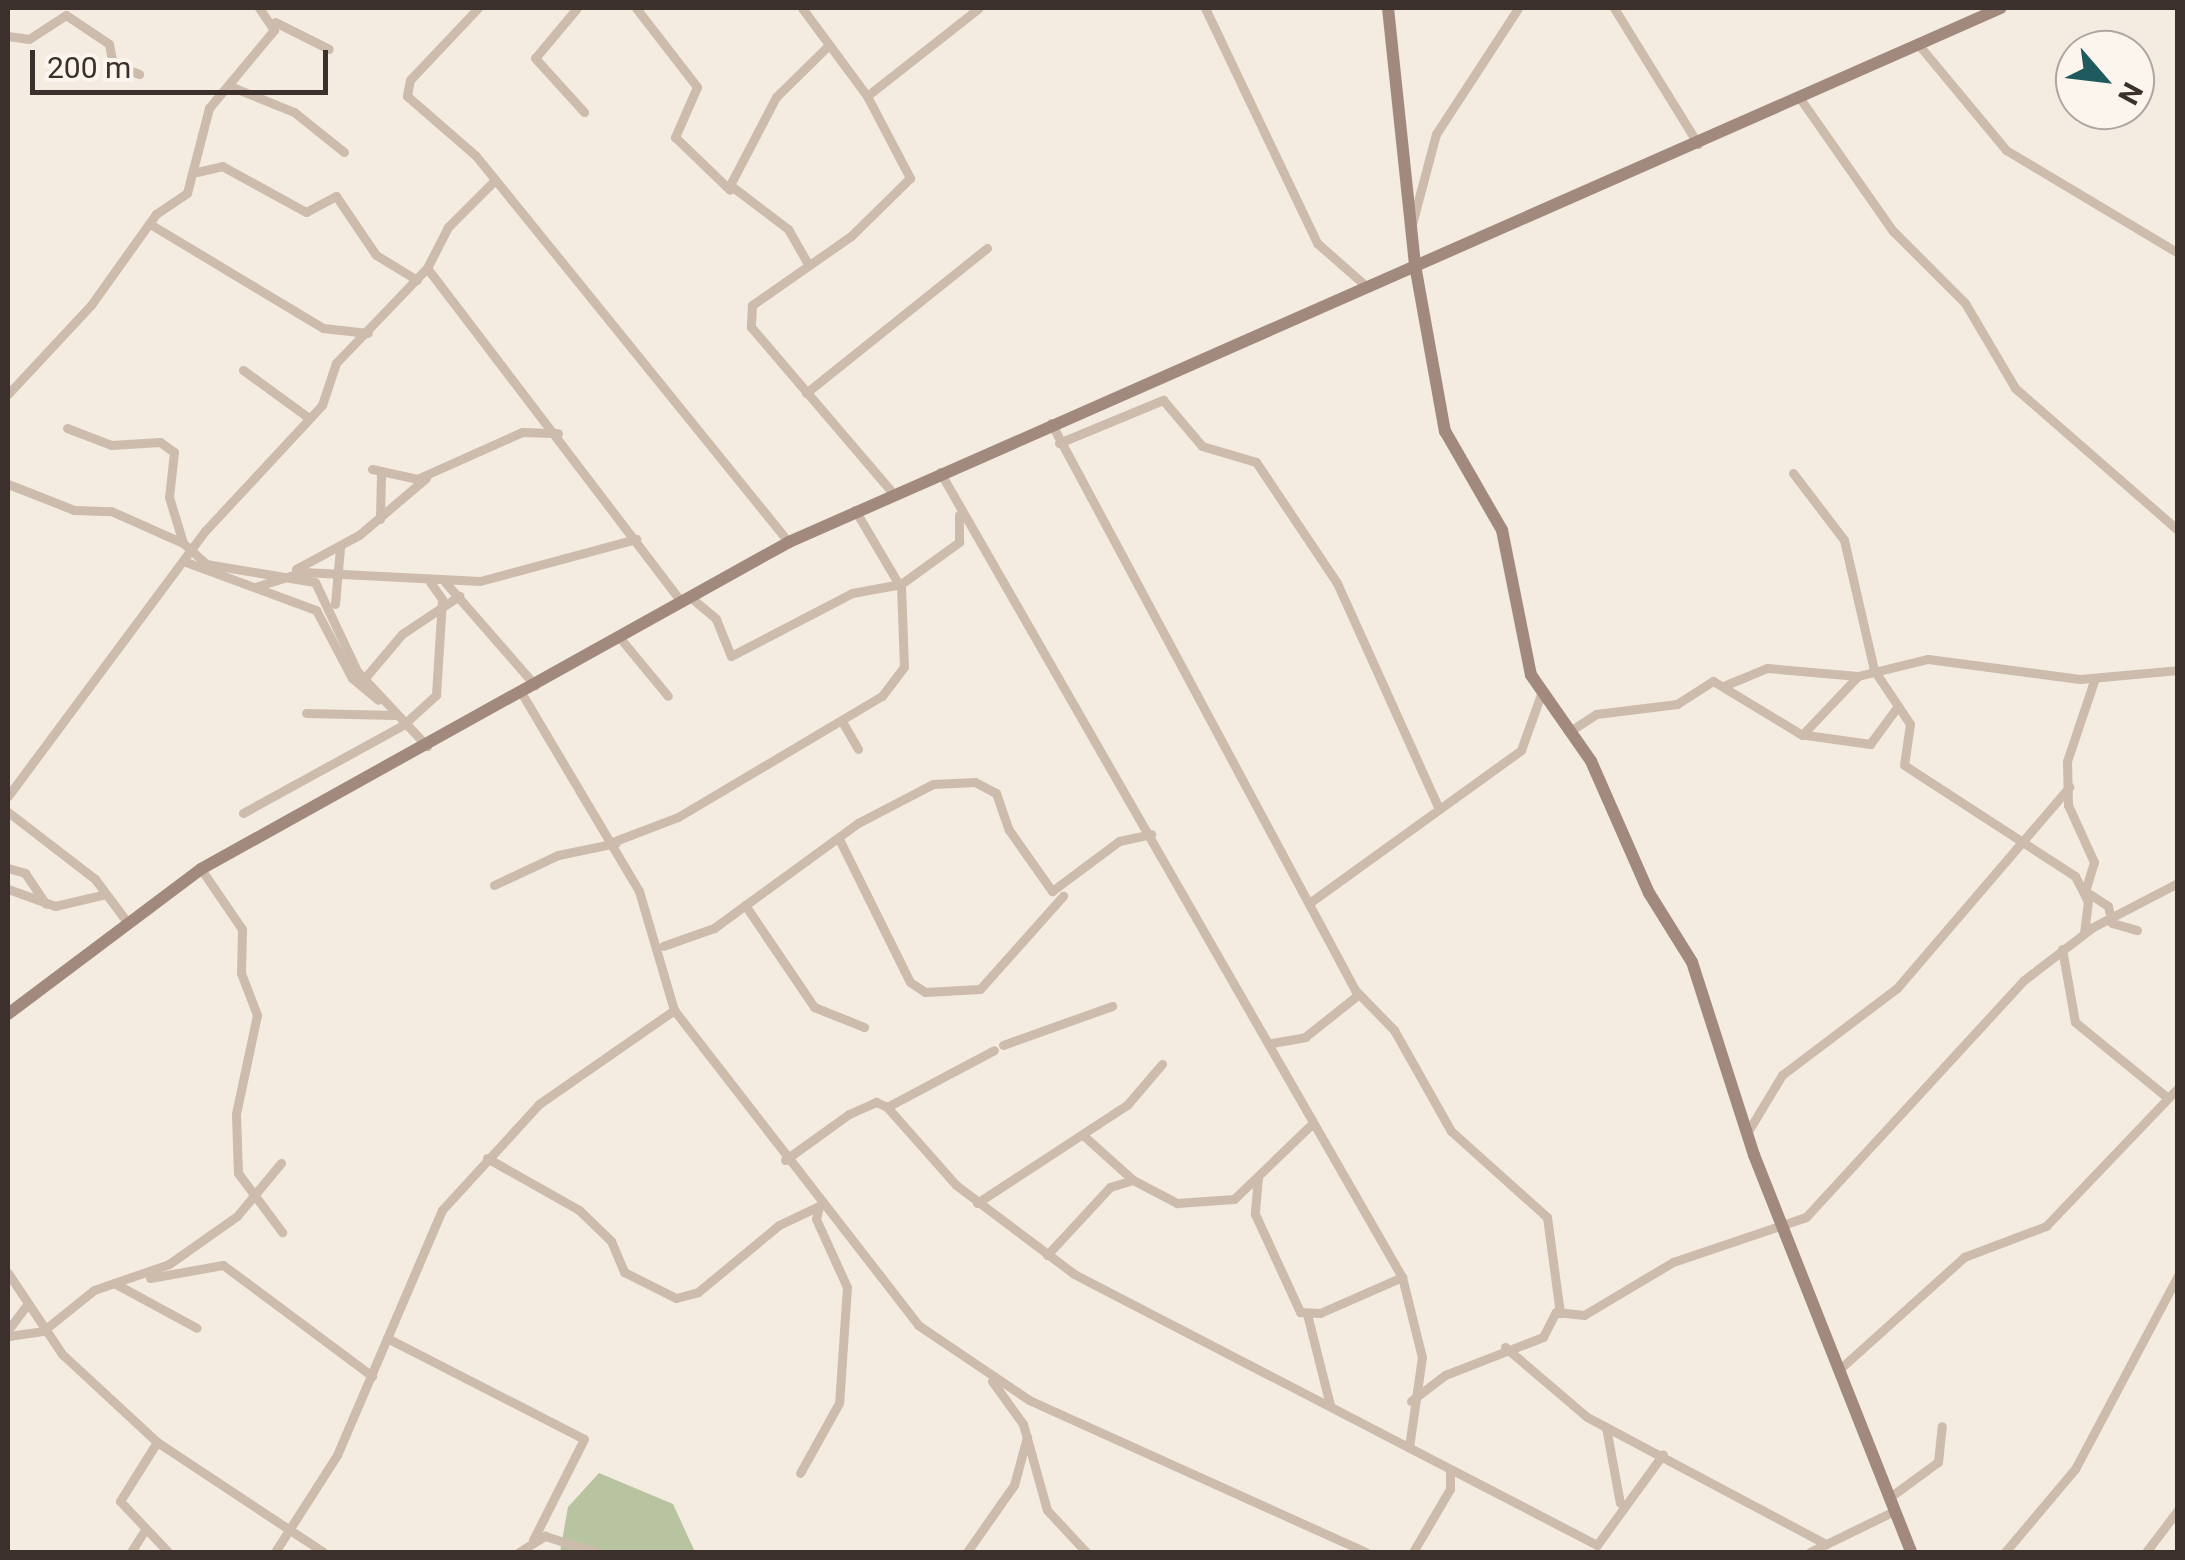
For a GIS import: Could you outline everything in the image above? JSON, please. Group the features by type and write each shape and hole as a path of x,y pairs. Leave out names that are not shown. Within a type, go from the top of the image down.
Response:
{"street":[{"path":"259,8 275,22 328,49"},
{"path":"478,8 465,12 406,86 493,182 789,542"},
{"path":"578,8 535,58 584,112"},
{"path":"636,8 696,87 675,137 732,191 788,229 808,264"},
{"path":"802,8 867,96 910,182 750,314 806,393 892,492"},
{"path":"867,96 979,8"},
{"path":"1205,8 1317,243 1366,286"},
{"path":"1388,8 1415,265 1438,412 1502,530 1542,694 1570,732 1692,962 1747,1133 1842,1367 1911,1552"},
{"path":"1412,224 1436,134 1518,8"},
{"path":"1614,8 1698,144"},
{"path":"8,1014 201,869 523,696 789,542 892,492 1698,144 2001,8"},
{"path":"8,36 29,39 66,15 109,44 113,64 139,74"},
{"path":"8,394 197,172 209,108 232,87 275,22"},
{"path":"1918,44 2006,150 2178,253"},
{"path":"732,191 776,97 829,45"},
{"path":"232,87 294,112 344,152"},
{"path":"1799,97 1893,231 1965,303 2015,388 2178,530"},
{"path":"197,172 222,166 306,212 336,196 376,255 417,280"},
{"path":"8,796 193,551 306,416 322,404 336,364 417,280 448,227 493,182"},
{"path":"150,224 323,328 368,333"},
{"path":"806,393 987,248"},
{"path":"427,268 685,599 716,619 731,656 852,593 901,584 959,542 953,499"},
{"path":"243,370 306,416"},
{"path":"1059,443 1162,400 1202,446 1256,462 1337,583 1439,809"},
{"path":"1052,423 1059,443 1312,901 1359,994 1394,1030 1450,1131 1547,1217 1560,1313 1543,1337 1504,1347 1411,1401"},
{"path":"66,428 111,445 160,442 174,452 169,498 183,542"},
{"path":"255,588 340,548 428,476 522,432 558,433"},
{"path":"380,519 376,472 428,476"},
{"path":"940,472 1272,1043 1311,1125 1348,1173 1402,1277 1422,1356 1411,1401 1409,1447"},
{"path":"1794,473 1844,540 1874,670 1910,724 1904,765 1975,818 2023,839 2085,891 2126,933 2137,930"},
{"path":"8,484 183,542 216,566 292,573 430,582 500,578 636,538"},
{"path":"494,885 558,855 616,842 678,817 751,766 842,723 882,696 904,667 901,584 855,510"},
{"path":"336,611 335,573 340,548"},
{"path":"186,562 326,618 352,678 392,711"},
{"path":"292,573 321,587 336,611 364,679 403,725 427,746"},
{"path":"242,813 403,725 443,682 437,618 442,599 430,582"},
{"path":"446,582 537,687"},
{"path":"364,679 402,634 437,618 459,596"},
{"path":"620,638 668,696"},
{"path":"1726,685 1767,668 1858,676 1936,658 2095,678 2178,670"},
{"path":"1805,734 1858,676"},
{"path":"2084,933 2085,891 2094,862 2068,788 2067,762 2095,678"},
{"path":"1570,732 1596,714 1670,706 1708,682 1726,685 1778,727 1870,744 1898,706"},
{"path":"1312,901 1525,745 1542,694"},
{"path":"523,696 616,842 662,946 674,1010 902,1311 988,1377 1360,1551"},
{"path":"306,713 392,711"},
{"path":"842,723 858,749"},
{"path":"662,946 745,905 840,841 944,782 996,794 1012,837 1052,891 1119,841 1151,834"},
{"path":"1747,1133 1782,1075 1897,988 2068,788"},
{"path":"8,812 106,894 127,922"},
{"path":"840,841 910,982 925,992 980,989 1063,896"},
{"path":"8,868 26,873 46,904"},
{"path":"201,869 242,929 241,973 257,1015 236,1114 238,1172 282,1232"},
{"path":"1560,1313 1584,1315 1673,1262 1783,1227 1865,1162 1922,1088 2062,949 2110,916 2178,883"},
{"path":"8,890 46,904 106,894"},
{"path":"745,905 814,1007 864,1028"},
{"path":"2062,949 2075,1022 2168,1098"},
{"path":"1272,1043 1305,1037 1359,994"},
{"path":"887,1107 999,1047 1112,1006"},
{"path":"276,1552 372,1376 442,1210 539,1104 674,1010"},
{"path":"977,1203 1084,1136 1162,1064"},
{"path":"1842,1367 1964,1257 2046,1226 2178,1088"},
{"path":"785,1160 849,1114 876,1102 887,1107 977,1203 1046,1256 1607,1552"},
{"path":"1084,1136 1132,1180 1186,1204 1207,1194 1234,1199 1311,1125"},
{"path":"486,1158 579,1210 613,1243 624,1272 676,1298 698,1292 779,1226 819,1206"},
{"path":"142,1278 253,1196 281,1163"},
{"path":"1258,1177 1255,1214 1292,1302 1306,1314 1330,1406"},
{"path":"1046,1256 1097,1197 1132,1180"},
{"path":"800,1473 838,1403 847,1287 816,1219 819,1206"},
{"path":"8,1333 42,1331 114,1283 223,1264 372,1376"},
{"path":"8,1274 42,1331 157,1442 323,1552"},
{"path":"2005,1552 2067,1481 2178,1275"},
{"path":"1306,1314 1402,1277"},
{"path":"114,1283 197,1328"},
{"path":"8,1333 26,1306"},
{"path":"387,1338 584,1439 533,1540 520,1552"},
{"path":"1504,1347 1606,1428 1663,1454 1826,1544"},
{"path":"988,1377 1028,1435 1042,1502 1086,1552"},
{"path":"1890,1496 1938,1462 1942,1426"},
{"path":"1606,1428 1620,1503"},
{"path":"967,1552 1014,1484 1028,1435"},
{"path":"157,1442 120,1491 143,1534 168,1552"},
{"path":"1596,1545 1620,1503 1663,1454"},
{"path":"1413,1552 1450,1489 1450,1471"},
{"path":"2146,1552 2178,1510"},
{"path":"1810,1552 1894,1511"},
{"path":"131,1552 143,1534"},
{"path":"533,1540 565,1538 595,1552"}],"green space":[{"path":"599,1473 673,1504 695,1552 560,1552 568,1507"}]}
